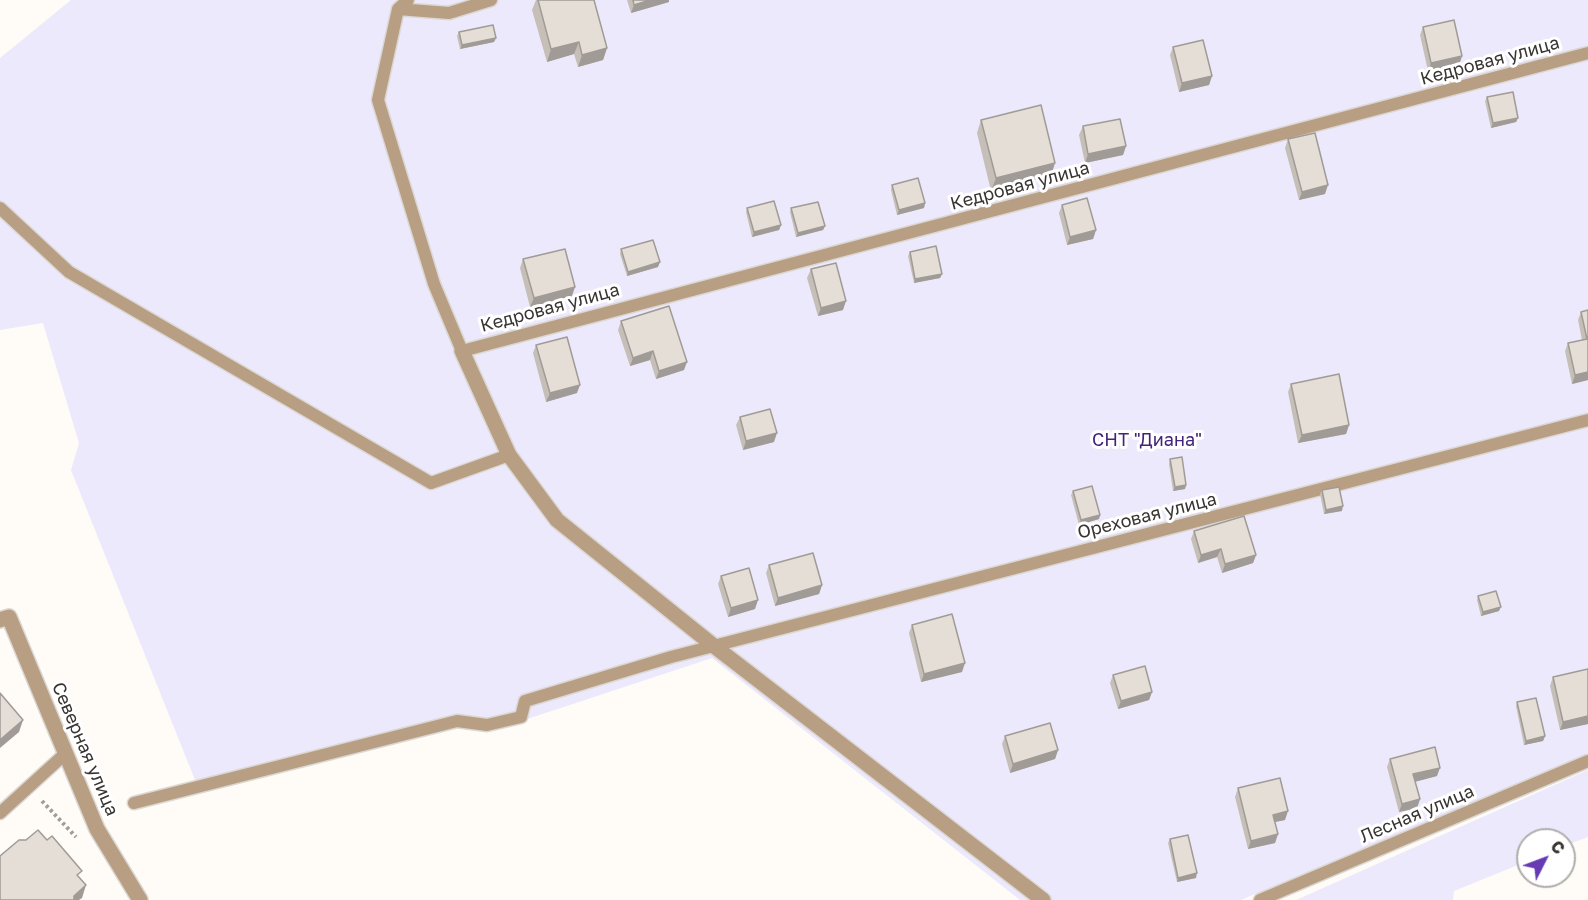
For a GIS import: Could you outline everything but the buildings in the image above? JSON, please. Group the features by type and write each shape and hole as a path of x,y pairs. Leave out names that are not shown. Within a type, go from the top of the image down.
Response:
{"street":[{"path":"462,351 509,454 557,520 714,646 1043,900"},
{"name":"Северная улица","path":"0,620 9,616 97,829 140,900"}],"lane":[{"path":"408,0 398,9 378,100 434,284 462,351"},
{"path":"398,9 448,13 491,0"},
{"name":"Кедровая улица","path":"462,351 1588,53"},
{"path":"0,208 69,272 430,483 509,454"},
{"name":"Ореховая улица","path":"134,803 457,721 487,725 521,717 525,701 714,646 1588,420"},
{"path":"0,813 66,753"},
{"name":"Лесная улица","path":"1260,900 1588,761"}],"green space":[{"name":"СНТ \"Диана\"","path":"71,0 1588,0 1588,754 1241,900 1020,900 712,658 491,731 459,726 199,790 71,470 79,443 43,323 0,330 0,58"},
{"path":"1588,770 1588,837 1576,842 1576,828 1516,828 1516,866 1454,891 1453,900 1296,900"}]}
